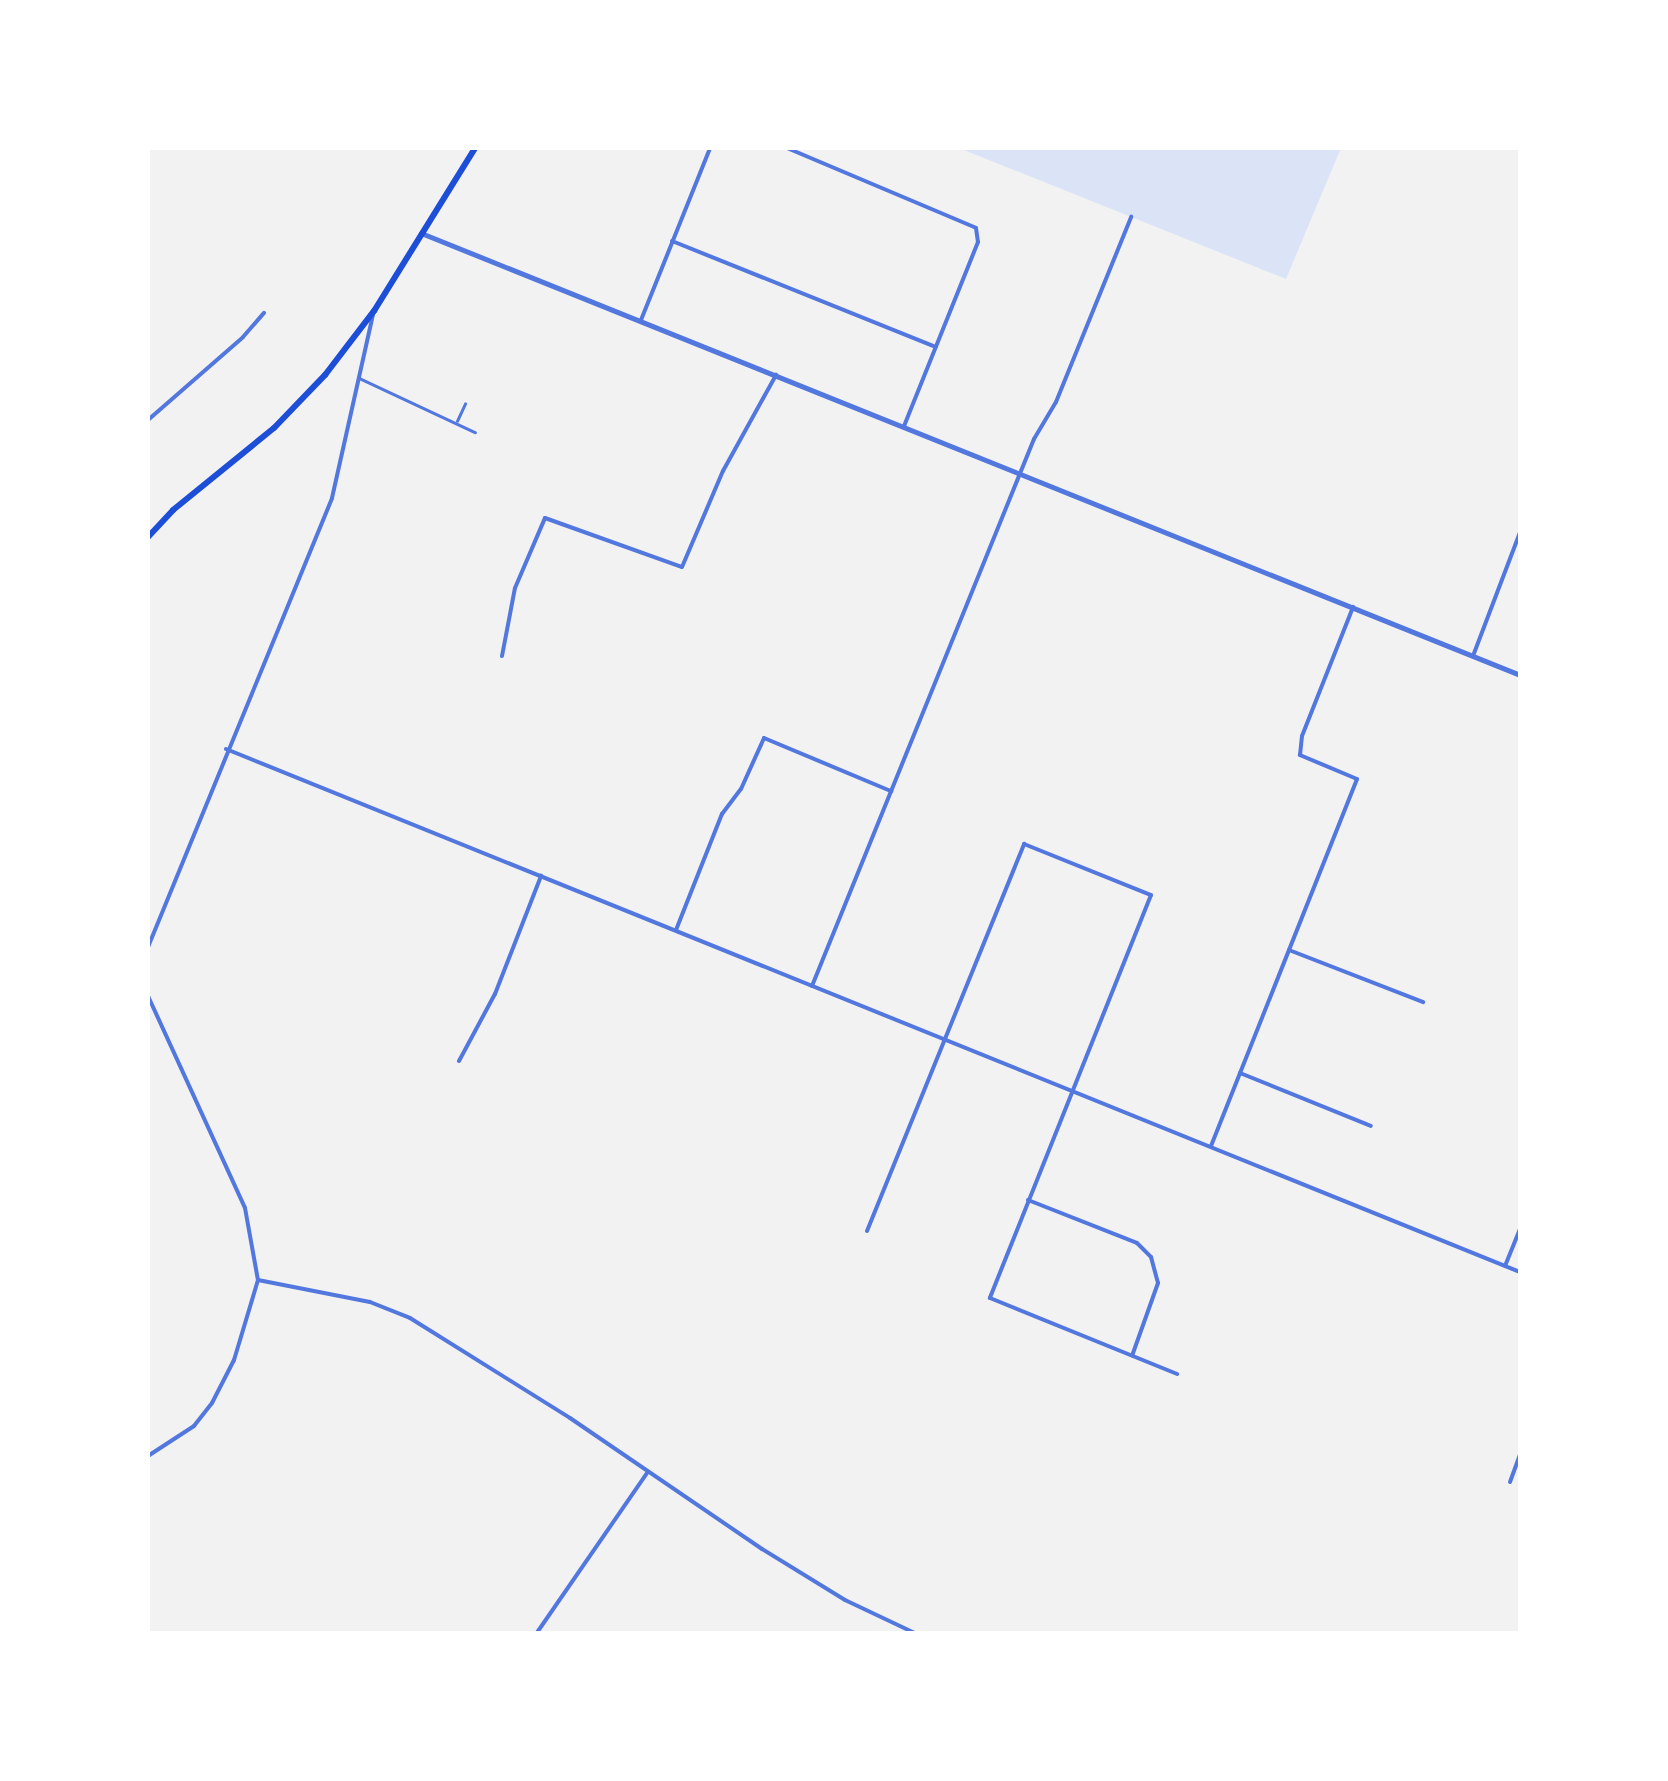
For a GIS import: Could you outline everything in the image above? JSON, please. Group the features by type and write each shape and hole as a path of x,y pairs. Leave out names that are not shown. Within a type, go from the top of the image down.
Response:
{"main road":[{"path":"148,536 294,409 374,311 475,148"}],"street":[{"path":"641,320 710,148"},
{"path":"786,148 970,222 976,228 978,242 904,426"},
{"path":"812,986 1036,433 1056,402 1131,218"},
{"path":"422,232 1520,676"},
{"path":"672,241 936,347"},
{"path":"148,947 332,498 374,311"},
{"path":"148,420 264,314"},
{"path":"502,656 515,588 544,518 682,567 723,470 777,375"},
{"path":"1473,656 1520,532"},
{"path":"1211,1146 1357,778 1300,755 1302,736 1354,607"},
{"path":"676,930 722,814 741,789 764,738 891,791"},
{"path":"226,750 1520,1272"},
{"path":"866,1231 1024,844 1151,896 990,1298 1177,1374"},
{"path":"460,1061 496,994 540,876"},
{"path":"1289,950 1422,1002"},
{"path":"148,996 246,1208 258,1280 234,1360 212,1404 185,1432 148,1456"},
{"path":"1240,1073 1371,1126"},
{"path":"1028,1200 1138,1242 1152,1257 1158,1283 1132,1356"},
{"path":"1505,1266 1520,1229"},
{"path":"258,1280 370,1302 410,1318 522,1386 845,1600 917,1634"},
{"path":"1510,1482 1520,1456"},
{"path":"536,1634 648,1472"}],"lane":[{"path":"360,378 475,432"},
{"path":"456,424 465,404"}],"shaded area":[{"path":"959,148 1341,148 1286,279"}]}
